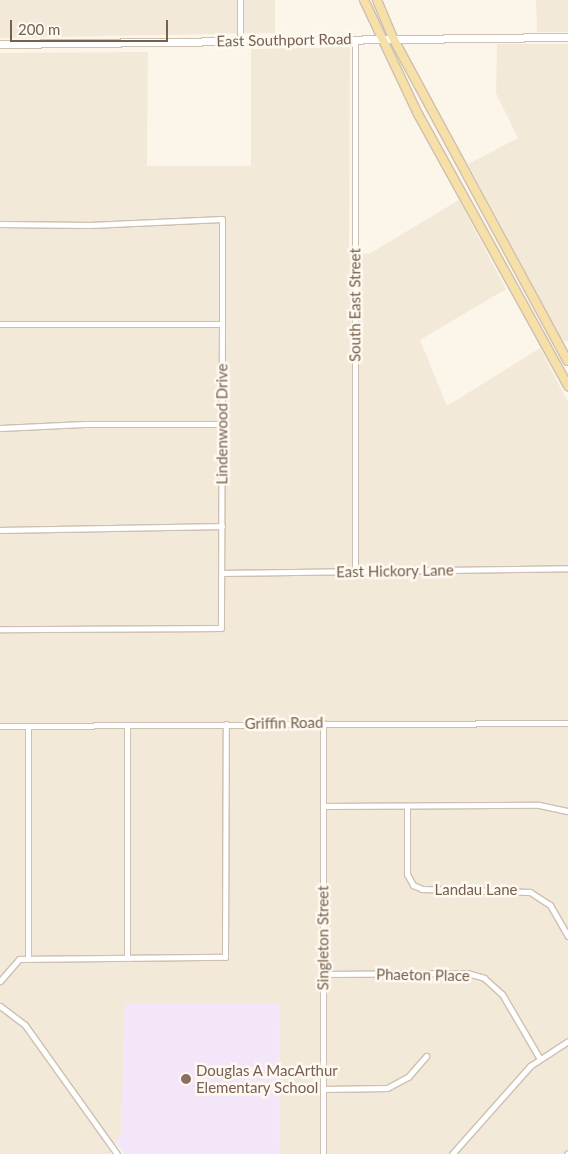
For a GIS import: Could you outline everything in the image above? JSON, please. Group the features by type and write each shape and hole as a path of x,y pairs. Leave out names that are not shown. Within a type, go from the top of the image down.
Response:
{"main road":[{"path":"364,0 380,38 568,386"},
{"path":"377,0 393,38 568,361"},
{"name":"East Southport Road","path":"0,44 568,36"}],"street":[{"path":"240,0 240,41"},
{"name":"South East Street","path":"355,39 355,572"},
{"name":"Lindenwood Drive","path":"0,224 90,225 222,219 221,628 0,629"},
{"path":"0,324 222,324"},
{"path":"0,428 84,424 222,424"},
{"path":"0,530 222,526"},
{"name":"East Hickory Lane","path":"222,573 568,568"},
{"name":"Griffin Road","path":"0,726 323,722 568,723"},
{"name":"Singleton Street","path":"323,722 323,1154"},
{"path":"0,981 19,959 225,957 226,724"},
{"path":"127,725 127,958"},
{"path":"28,726 28,959"},
{"path":"323,806 539,804 568,811"},
{"name":"Landau Lane","path":"407,806 408,874 415,886 422,889 530,892 550,905 568,936"},
{"name":"Phaeton Place","path":"323,974 467,973 484,978 501,992 540,1059"},
{"path":"0,1006 23,1023 117,1154"},
{"path":"452,1154 540,1059 568,1041"},
{"path":"323,1089 387,1088 408,1077 426,1056"}],"shaded area":[{"path":"0,0 275,0 275,33 0,38"},
{"path":"536,0 568,0 568,32 537,32"},
{"path":"497,44 568,44 568,341 562,341 468,164 518,138 496,93"},
{"path":"350,47 349,253 369,254 459,200 506,289 420,340 447,406 540,348 568,402 568,1154 280,1154 279,1004 125,1004 121,1134 110,1154 0,1154 0,53 148,52 147,166 251,166 251,49"},
{"path":"125,1004 279,1004 280,1154 124,1154 116,1143 121,1134"}],"place":[{"name":"Douglas A MacArthur Elementary School","path":"186,1079"}]}
